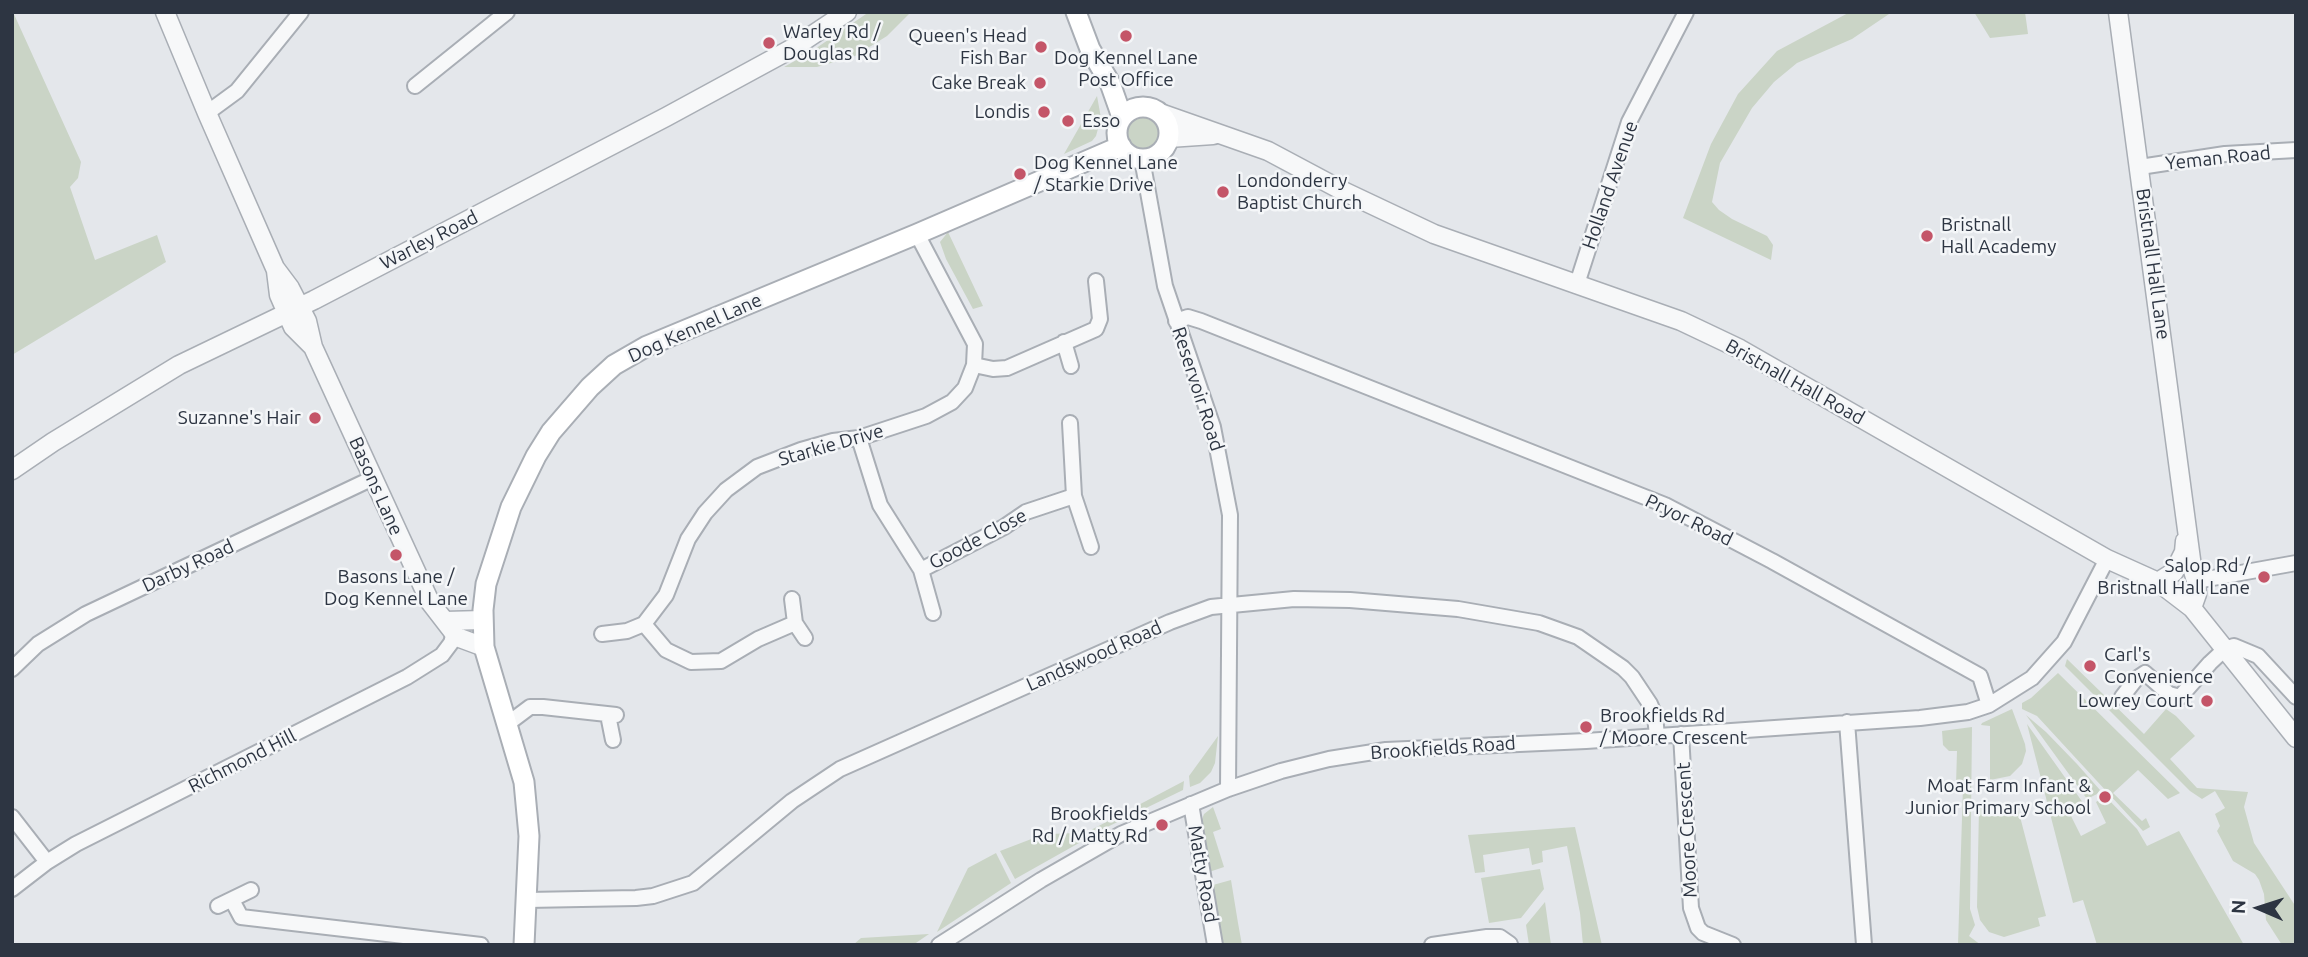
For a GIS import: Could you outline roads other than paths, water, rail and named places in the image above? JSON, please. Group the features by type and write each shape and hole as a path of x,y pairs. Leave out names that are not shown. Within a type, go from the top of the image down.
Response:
{"main road":[{"path":"1076,12 1090,49 1110,83 1122,117"},
{"path":"1110,83 1126,95 1158,111 1169,128 1166,147 1159,154 1142,159 1130,156 1121,146 1117,134 1122,117 1131,109 1144,106 1158,111"},
{"name":"Dog Kennel Lane","path":"524,945 529,836 524,782 484,647 482,620 492,560 511,507 536,456 566,412 614,365 647,346 1121,146"}],"street":[{"name":"Basons Lane","path":"165,12 293,309 293,327 313,347 430,602 452,625"},
{"path":"207,113 237,91 301,12"},
{"path":"415,86 507,12"},
{"name":"Warley Road","path":"12,470 179,365 666,117 793,48 847,12"},
{"name":"Holland Avenue","path":"1577,285 1629,122 1686,12"},
{"name":"Bristnall Hall Lane","path":"2118,12 2195,577 2197,594 2192,608"},
{"name":"Bristnall Hall Road","path":"1158,111 1268,151 1345,192 1434,234 1681,321 1740,349 2107,559 2158,582 2192,608 2296,738"},
{"name":"Bristnall Hall Road","path":"1169,138 1223,135"},
{"name":"Yeman Road","path":"2140,167 2225,154 2296,150"},
{"name":"Reservoir Road","path":"1142,159 1165,286 1204,396 1222,468 1230,515 1228,789"},
{"path":"917,234 975,344 974,365 993,369 1007,368 1096,329 1100,319 1096,281"},
{"name":"Pryor Road","path":"1176,321 1188,317 1201,321 1665,505 1980,676 1989,705"},
{"path":"1064,342 1071,366"},
{"name":"Starkie Drive","path":"644,624 666,594 688,539 705,513 726,490 757,467 801,450 834,441 859,438 926,416 953,402 965,388 974,365"},
{"path":"1070,423 1074,496 1091,547"},
{"name":"Goode Close","path":"859,438 880,505 921,570 933,613"},
{"name":"Darby Road","path":"12,669 38,644 86,614 373,478"},
{"name":"Goode Close","path":"921,570 1004,527 1026,512 1074,496"},
{"name":"Bristnall Hall Lane","path":"2174,572 2184,552 2186,517"},
{"path":"1989,705 2032,678 2060,648 2107,559"},
{"path":"2158,582 2162,577 2174,572 2187,571 2195,577 2296,563"},
{"path":"792,599 795,623 804,638"},
{"name":"Landswood Road","path":"527,900 636,898 653,896 693,883 792,801 840,769 1195,612 1231,604 1294,599 1368,601 1478,611 1551,626 1596,648 1632,677 1656,716 1657,736"},
{"path":"482,620 452,625 464,640 484,647"},
{"path":"601,634 627,631 644,624 666,650 691,662 721,661 758,639 795,623"},
{"name":"Richmond Hill","path":"12,889 76,844 407,677 442,655 451,643 452,625"},
{"path":"2122,697 2136,679 2145,673 2169,694 2180,697 2225,649 2234,646 2253,653 2296,697"},
{"name":"Brookfields Road","path":"939,945 1041,880 1121,834 1228,789 1329,758 1386,750 1657,736 1936,717 1968,712 1989,705"},
{"path":"506,725 530,707 612,715 612,740"},
{"path":"1847,723 1864,945"},
{"name":"Moore Crescent","path":"1681,734 1691,908 1698,928 1703,933 1733,945"},
{"name":"Matty Road","path":"1191,804 1215,945"},
{"path":"12,817 47,862"},
{"path":"251,890 225,903 241,917 481,945"},
{"path":"1432,945 1487,937 1500,937 1510,944"}],"place":[{"name":"Dog Kennel Lane Post Office","path":"1126,36"},
{"name":"Warley Rd / Douglas Rd","path":"769,43"},
{"name":"Queen's Head Fish Bar","path":"1041,47"},
{"name":"Cake Break","path":"1040,83"},
{"name":"Londis","path":"1044,112"},
{"name":"Esso","path":"1068,121"},
{"name":"Dog Kennel Lane / Starkie Drive","path":"1020,174"},
{"name":"Londonderry Baptist Church","path":"1223,192"},
{"name":"Bristnall Hall Academy","path":"1927,236"},
{"name":"Suzanne's Hair","path":"315,418"},
{"name":"Basons Lane / Dog Kennel Lane","path":"396,555"},
{"name":"Salop Rd / Bristnall Hall Lane","path":"2264,577"},
{"name":"Carl's Convenience","path":"2090,666"},
{"name":"Lowrey Court","path":"2207,701"},
{"name":"Brookfields Rd / Moore Crescent","path":"1586,727"},
{"name":"Moat Farm Infant & Junior Primary School","path":"2105,797"},
{"name":"Brookfields Rd / Matty Rd","path":"1162,825"}]}
